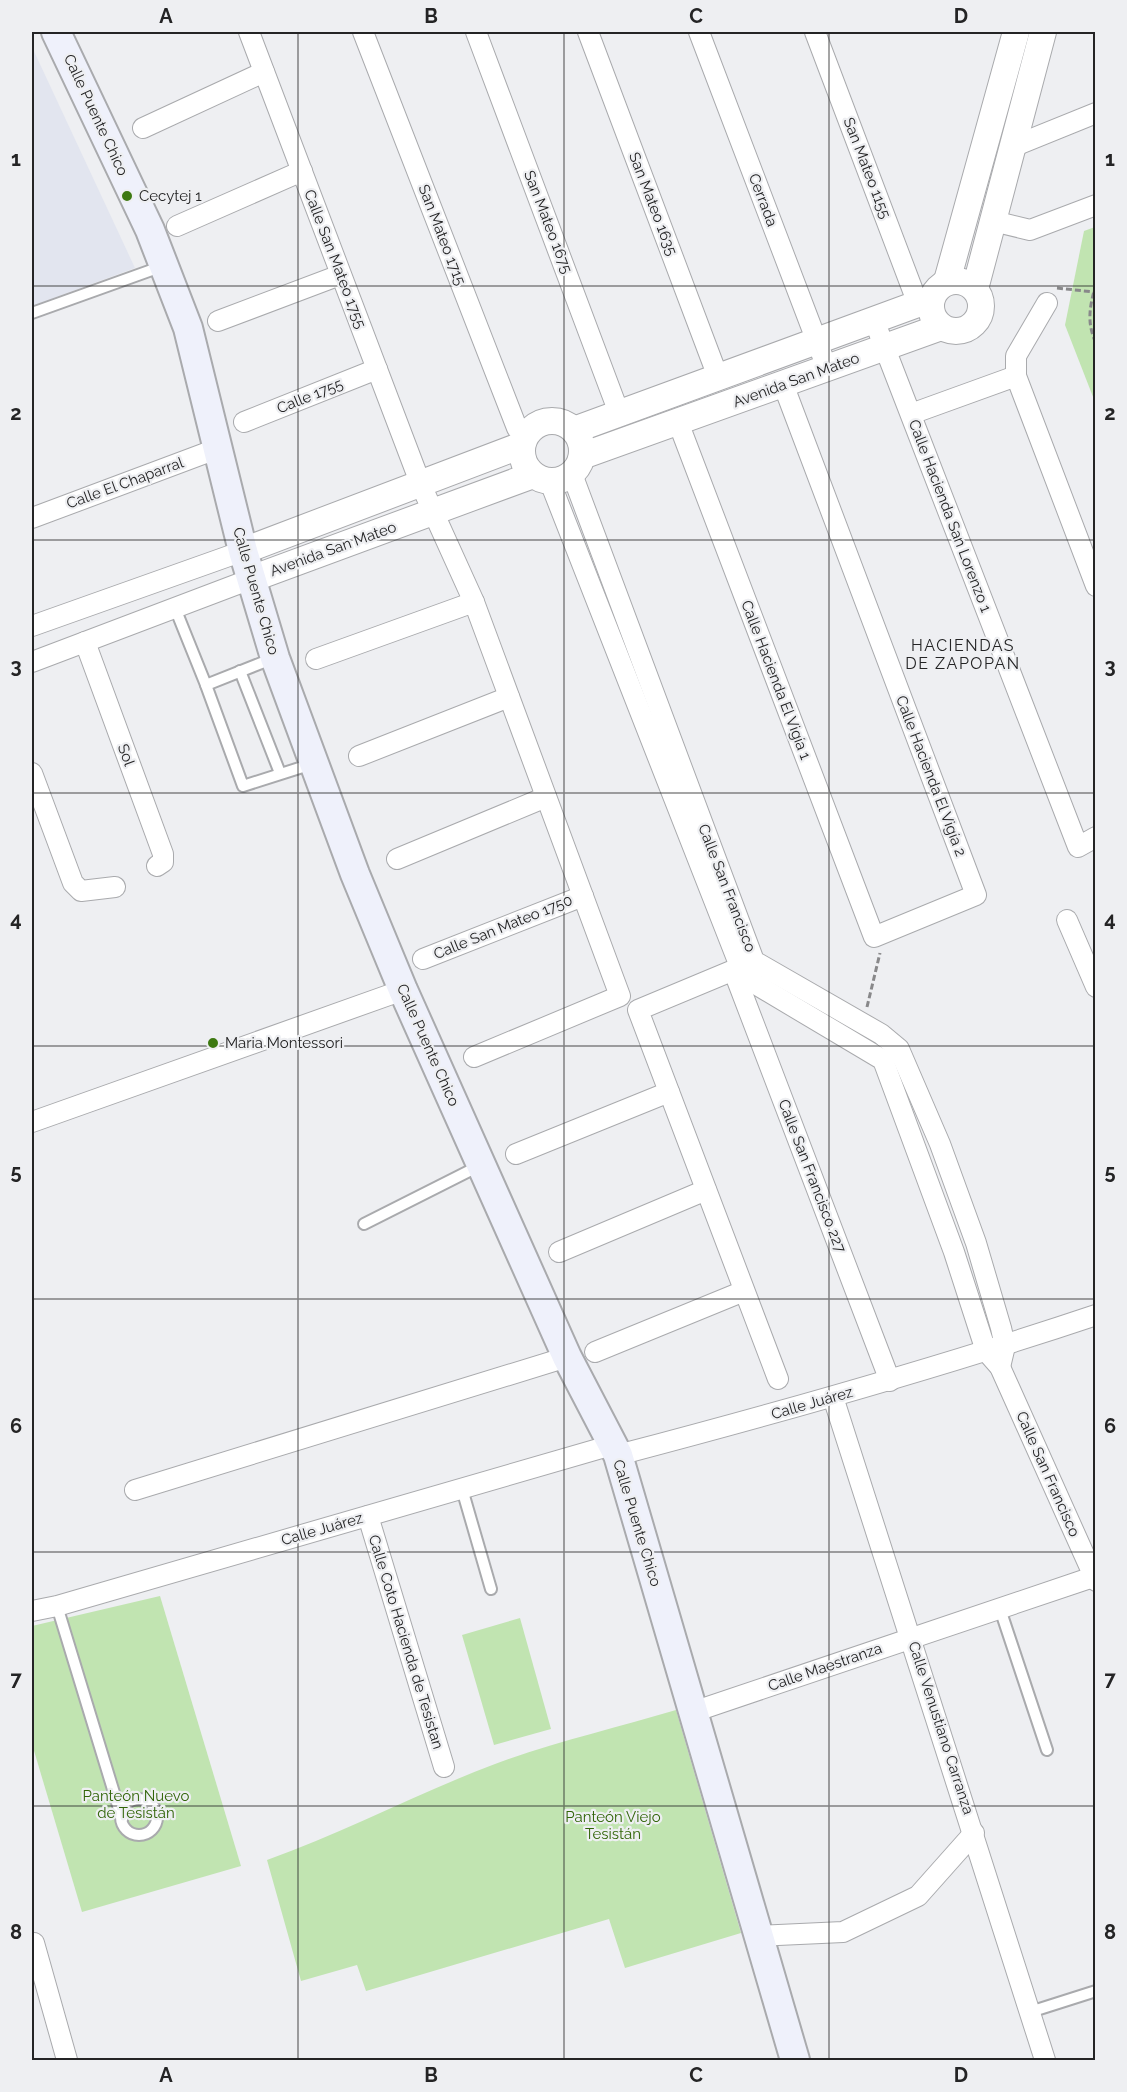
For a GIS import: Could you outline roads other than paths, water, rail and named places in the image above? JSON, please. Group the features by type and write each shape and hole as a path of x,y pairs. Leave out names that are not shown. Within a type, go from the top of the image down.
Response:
{"main road":[{"name":"Calle Puente Chico","path":"62,33 150,230 188,328 251,579 274,658 313,764 403,990 567,1357 615,1450 795,2061"}],"street":[{"name":"Calle San Mateo 1755","path":"249,32 377,369 410,490"},
{"name":"San Mateo 1715","path":"363,32 524,441"},
{"name":"San Mateo 1675","path":"476,32 619,413"},
{"name":"San Mateo 1635","path":"588,32 713,379"},
{"name":"Cerrada","path":"699,32 827,368"},
{"name":"San Mateo 1155","path":"815,32 932,295"},
{"path":"941,327 932,314 932,295 1016,32"},
{"name":"Avenida San Mateo","path":"32,662 406,522 559,472 678,422 885,347 941,327 958,331 975,323 981,306 975,289 1043,32"},
{"path":"143,128 264,72"},
{"path":"1012,147 1095,113"},
{"path":"177,226 302,171"},
{"path":"993,220 1030,230 1095,205"},
{"path":"218,321 340,275"},
{"path":"932,295 957,280 975,289"},
{"name":"Avenida San Mateo","path":"32,626 410,490 524,441 532,428 542,423 554,421 574,430 874,320 932,295"},
{"path":"1047,303 1016,356 1016,376 1095,586"},
{"name":"Calle Hacienda San Lorenzo 1","path":"874,320 1078,847 1095,837"},
{"name":"Calle 1755","path":"244,422 377,369"},
{"path":"911,414 1016,376"},
{"path":"713,379 717,408"},
{"name":"Calle Hacienda El Vigía 2","path":"783,384 976,895 874,937"},
{"name":"Calle Hacienda El Vigía 1","path":"678,422 874,937"},
{"path":"524,441 524,461 559,472 581,442 574,430"},
{"name":"Calle El Chaparral","path":"32,518 219,448"},
{"name":"Calle San Francisco","path":"559,472 743,967 752,982 883,1060 954,1252 996,1348"},
{"path":"406,522 410,490"},
{"name":"Calle San Mateo 1750","path":"410,490 434,512 474,602 620,996 474,1057"},
{"path":"316,659 474,602"},
{"name":"Sol","path":"85,642 163,854 162,862 157,866"},
{"path":"359,756 509,698"},
{"path":"32,773 73,883 81,891 115,888"},
{"path":"397,859 546,797"},
{"name":"Calle San Mateo 1750","path":"423,959 583,896"},
{"path":"1067,920 1095,987"},
{"path":"743,967 638,1010 778,1379"},
{"name":"Calle San Francisco","path":"743,967 862,1023 892,1041 899,1049 940,1144 976,1243 1000,1367 1095,1578"},
{"name":"Calle San Francisco 227","path":"743,967 890,1381"},
{"path":"32,1122 403,990"},
{"path":"883,1060 892,1041"},
{"path":"516,1154 669,1092"},
{"path":"918,1154 940,1144"},
{"path":"559,1252 706,1190"},
{"path":"954,1252 976,1243"},
{"path":"595,1352 744,1291"},
{"name":"Calle Juárez","path":"32,1611 57,1606 462,1489 833,1397 996,1348 1095,1315"},
{"path":"135,1490 567,1357"},
{"name":"Calle Venustiano Carranza","path":"833,1397 912,1637 1045,2061"},
{"name":"Calle Coto Hacienda de Tesistan","path":"368,1516 444,1767"},
{"name":"Calle Maestranza","path":"693,1712 912,1637 1095,1578"},
{"path":"759,1936 843,1932 886,1912 918,1896 974,1833"},
{"path":"34,1943 67,2061"}],"lane":[{"path":"32,314 164,266"},
{"path":"176,608 243,786 313,764"},
{"path":"206,685 274,658"},
{"path":"240,671 280,773"},
{"path":"364,1224 481,1165"},
{"path":"462,1489 491,1589"},
{"path":"57,1606 122,1819"},
{"path":"1000,1609 1047,1750"},
{"path":"1030,2012 1095,1991"}],"place":[{"name":"Cecytej 1","path":"127,196"},
{"name":"Maria Montessori","path":"213,1043"}],"district":[{"name":"HACIENDAS DE ZAPOPAN","path":"963,654"}],"park label":[{"name":"Panteón Nuevo de Tesistán","path":"136,1804"},
{"name":"Panteón Viejo Tesistán","path":"613,1826"}]}
